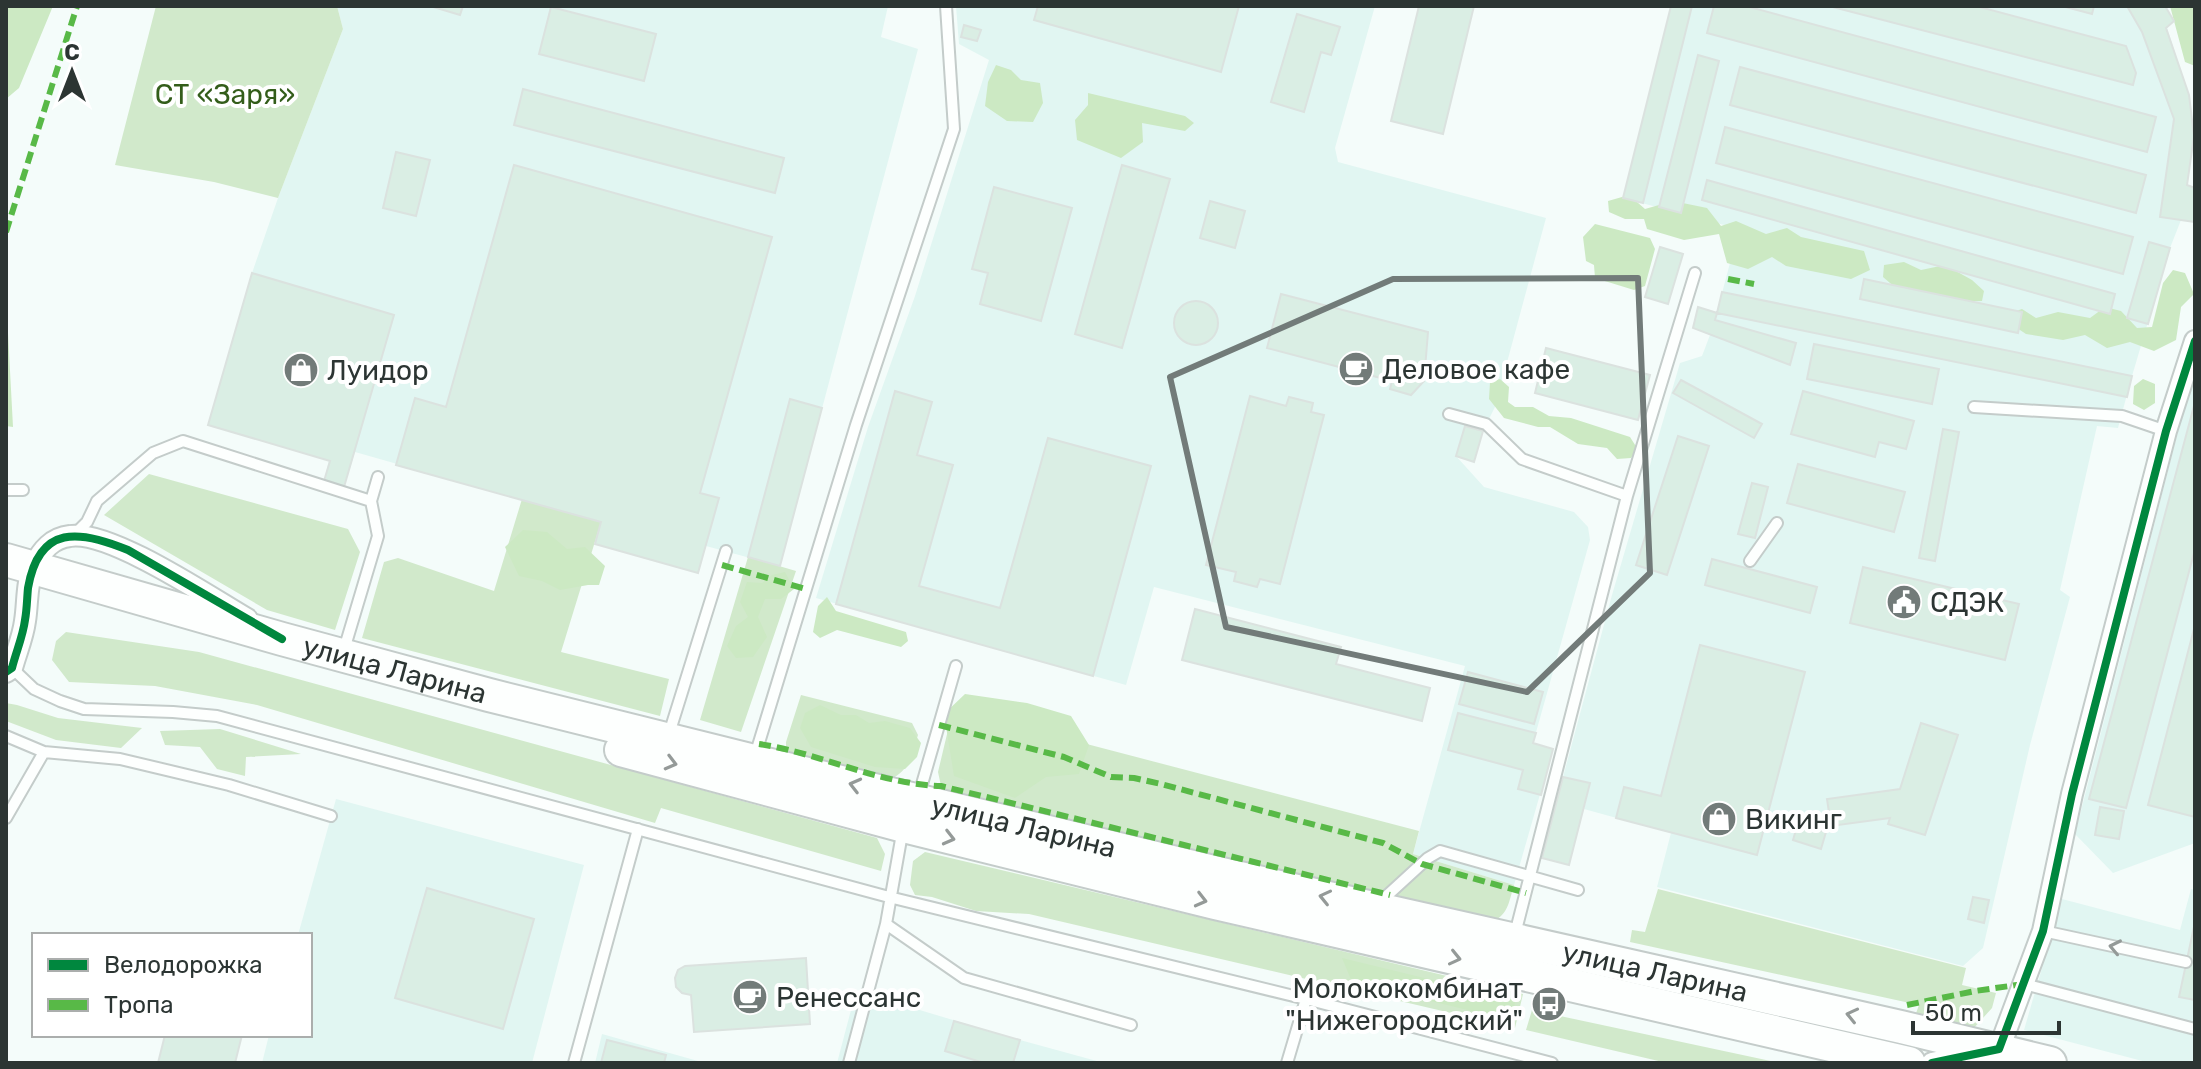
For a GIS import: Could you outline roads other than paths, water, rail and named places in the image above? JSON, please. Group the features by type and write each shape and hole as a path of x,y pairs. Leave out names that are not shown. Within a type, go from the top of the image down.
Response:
{"main road":[{"name":"улица Ларина","path":"19,574 754,761 910,813 1215,903 1909,1063"},
{"name":"улица Ларина","path":"19,574 221,641 910,813 1222,874 1513,940 1927,1053 1999,1049 2050,1063"}],"street":[{"path":"1999,1049 2043,931 2072,794 2166,431 2195,341"},
{"path":"9,670 25,623 19,574 48,545 74,535 103,540 128,550 282,639"}],"lane":[{"path":"754,761 856,425 954,129 946,6"},
{"path":"1513,940 1627,496 1695,273"},
{"path":"1974,407 2122,416 2166,431"},
{"path":"1449,414 1486,424 1522,459 1627,496"},
{"path":"74,535 87,522 97,501 153,453 183,441 371,501"},
{"path":"343,655 378,536 371,501 378,477"},
{"path":"8,490 23,490"},
{"path":"1750,561 1777,523"},
{"path":"667,739 726,551"},
{"path":"849,1063 886,924 889,897 910,813 956,666"},
{"path":"9,670 34,689 84,709 217,716 889,897 1552,1063"},
{"path":"6,736 44,752 120,759 229,785 331,816"},
{"path":"6,818 44,752"},
{"path":"574,1063 638,829"},
{"path":"1372,908 1440,851 1578,890"},
{"path":"886,924 964,978 1131,1025"},
{"path":"2043,931 2186,962"},
{"path":"2024,984 2195,1029"},
{"path":"1287,1063 1306,999"}],"place":[{"name":"Деловое кафе","path":"1356,369"},
{"name":"Луидор","path":"301,370"},
{"name":"СДЭК","path":"1904,602"},
{"name":"Викинг","path":"1719,819"},
{"name":"Ренессанс","path":"750,997"},
{"name":"Молококомбинат \"Нижегородский\"","path":"1549,1004"}],"park label":[{"name":"СТ «Заря»","path":"225,94"}]}
